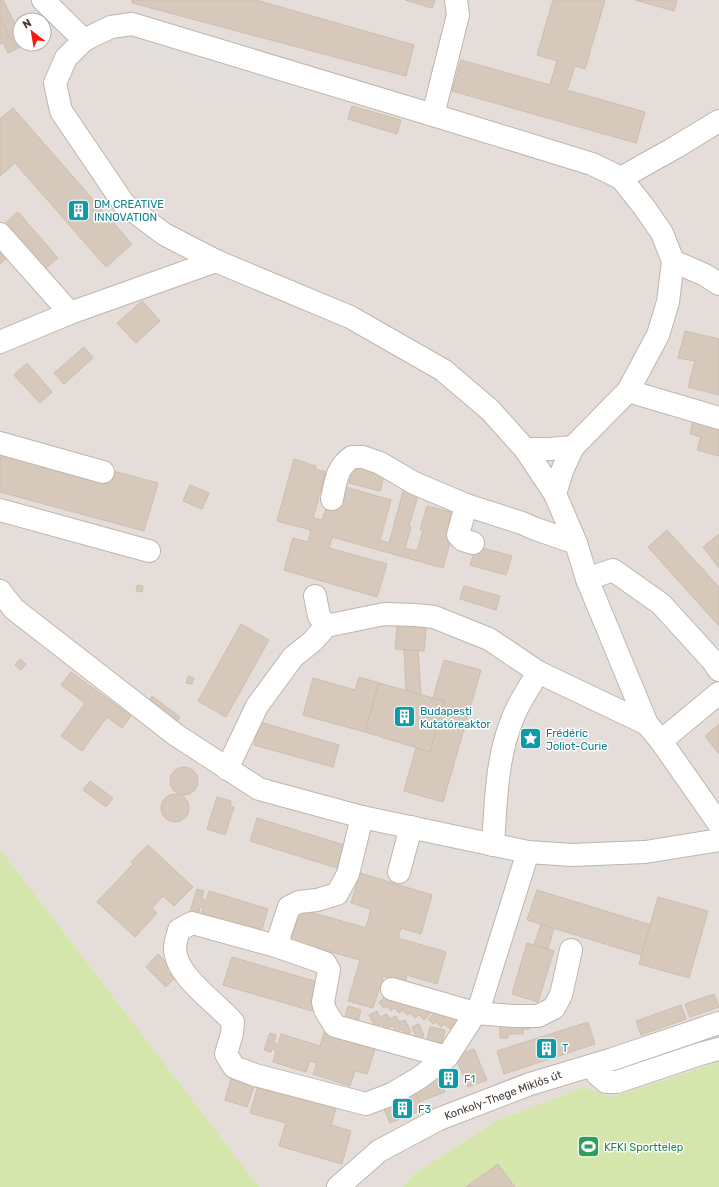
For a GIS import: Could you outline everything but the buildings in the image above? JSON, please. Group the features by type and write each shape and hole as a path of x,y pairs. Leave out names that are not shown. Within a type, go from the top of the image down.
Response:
{"street":[{"path":"43,0 84,40"},
{"path":"433,114 458,15 456,0"},
{"path":"555,494 562,471 573,447 628,391 658,335 668,302 673,261 662,233 621,178 592,164 433,114 132,24 111,27 84,40 66,58 55,83 61,111 124,204 164,234 216,261 350,317 443,370 490,410 525,449 555,494 576,543 587,579 647,724 661,741 719,824"},
{"path":"621,178 676,148 719,121"},
{"path":"0,234 70,313"},
{"path":"0,342 70,313 216,261"},
{"path":"673,261 705,275 719,284"},
{"path":"628,391 719,418"},
{"path":"0,443 104,472"},
{"path":"525,449 573,447"},
{"path":"332,499 338,475 343,463 352,457 363,457 380,463 414,482 466,505 522,523 576,543"},
{"path":"466,505 458,535 463,540 473,543"},
{"path":"0,510 149,551"},
{"path":"587,579 613,570 661,604 712,660 719,670"},
{"path":"0,591 14,610 176,735 259,789 362,817 528,852 572,855 645,852 719,840"},
{"path":"315,596 318,616 326,626"},
{"path":"227,769 257,706 293,658 313,641 326,626 384,614 434,617 489,639 538,672 647,724"},
{"path":"493,845 499,768 504,746 512,719 538,672"},
{"path":"661,741 719,693"},
{"path":"276,946 289,907 299,902 318,900 337,894 348,874 362,817"},
{"path":"399,872 411,827"},
{"path":"447,1057 335,1026 325,1010 323,1002 329,970 325,963 276,946 192,923 179,930 175,948 180,966 198,989 233,1022 232,1033 226,1054 234,1067 255,1075 366,1104 392,1094 419,1078 447,1057 480,1005 528,852"},
{"path":"392,989 475,1013 538,1016 554,1008 561,995 571,950"},
{"name":"Konkoly-Thege Miklós út","path":"338,1187 379,1152 439,1119 530,1084 593,1065 719,1023"},
{"path":"593,1065 597,1074 606,1082 617,1082 719,1049"}],"shaded area":[{"path":"0,0 719,0 719,1062 612,1097 584,1087 498,1120 414,1174 403,1187 259,1187 0,849"},
{"path":"132,24 318,80 313,101 232,78 228,90 192,81 195,70 124,50"},
{"path":"653,398 689,409 685,424 647,413"},
{"path":"480,510 522,523 515,546 473,533"},
{"path":"14,514 77,532 81,553 22,535"},
{"path":"590,585 615,647 595,655 569,593"},
{"path":"666,588 719,646 719,677 704,679 716,695 685,721 672,705 703,679 700,678 643,608"},
{"path":"448,601 497,617 489,639 441,619"},
{"path":"262,662 281,674 263,698 247,688"},
{"path":"522,701 539,711 528,727 516,772 515,785 498,783"},
{"path":"391,823 528,852 481,1002 463,996 505,869 426,850 418,876 382,868"},
{"path":"686,845 684,864 648,870 548,871 555,854"},
{"path":"209,928 234,935 229,958 202,951"},
{"path":"381,1039 410,1047 402,1075 373,1067"}],"green space":[{"path":"0,849 259,1187 0,1187"},
{"name":"KFKI Sporttelep","path":"719,1062 719,1187 403,1187 414,1174 498,1120 584,1087 612,1097"}],"place":[{"name":"DM CREATIVE INNOVATION","path":"79,210"},
{"name":"Budapesti Kutatóreaktor","path":"405,717"},
{"name":"Frédéric Joliot-Curie","path":"530,739"},
{"name":"T","path":"546,1048"},
{"name":"F1","path":"448,1079"},
{"name":"F3","path":"403,1109"},
{"name":"KFKI Sporttelep","path":"588,1147"}]}
